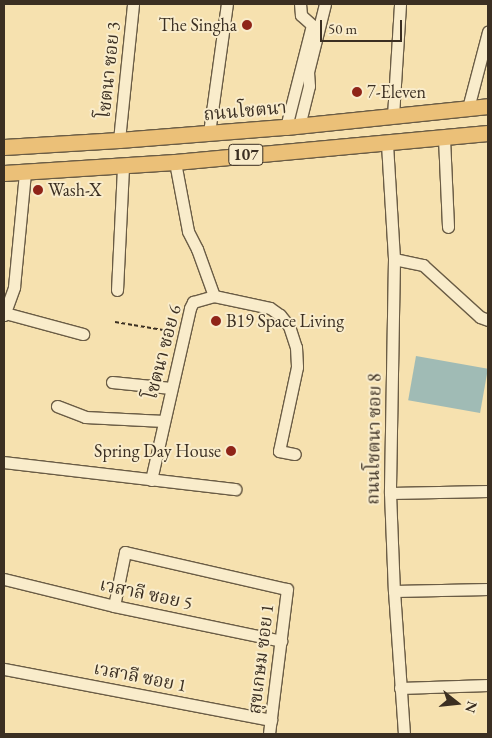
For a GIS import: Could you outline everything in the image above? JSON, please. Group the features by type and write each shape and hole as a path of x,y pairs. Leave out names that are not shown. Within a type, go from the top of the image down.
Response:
{"main road":[{"name":"ถนนโชตนา","path":"4,146 209,133 488,106"},
{"name":"107","path":"4,173 175,162 387,144 488,133"}],"street":[{"name":"โชตนา ซอย 3","path":"119,140 132,4"},
{"path":"209,133 227,4"},
{"path":"292,126 312,25 301,15 300,4"},
{"path":"292,126 309,86 308,72 325,4"},
{"path":"393,116 400,4"},
{"path":"468,108 488,32"},
{"path":"444,138 448,227"},
{"name":"ถนนโชตนา ซอย 8","path":"387,144 394,259 390,493 394,592 404,734"},
{"path":"175,162 188,231 197,249 214,296 270,308 280,315 289,326 296,347 297,367 279,451 295,454"},
{"path":"117,290 123,166"},
{"path":"25,172 14,287 4,314 83,334"},
{"path":"394,259 424,265 480,317 488,320"},
{"name":"โชตนา ซอย 6","path":"150,480 183,333 193,302 214,296"},
{"path":"112,382 171,388"},
{"path":"57,406 84,417 164,420"},
{"path":"4,462 235,489"},
{"path":"390,493 488,491"},
{"name":"สุขเกษม ซอย 1","path":"114,606 125,552 287,589 269,734"},
{"name":"เวสาลี ซอย 5","path":"4,579 114,606 281,641"},
{"path":"394,592 488,589"},
{"name":"เวสาลี ซอย 1","path":"4,669 271,720"},
{"path":"400,688 488,685"}],"path":[{"path":"115,322 183,333"}],"water":[{"path":"416,356 488,369 480,413 408,400"}],"place":[{"name":"The Singha","path":"247,25"},
{"name":"7-Eleven","path":"357,92"},
{"name":"Wash-X","path":"38,190"},
{"name":"B19 Space Living","path":"216,321"},
{"name":"Spring Day House","path":"231,451"}]}
